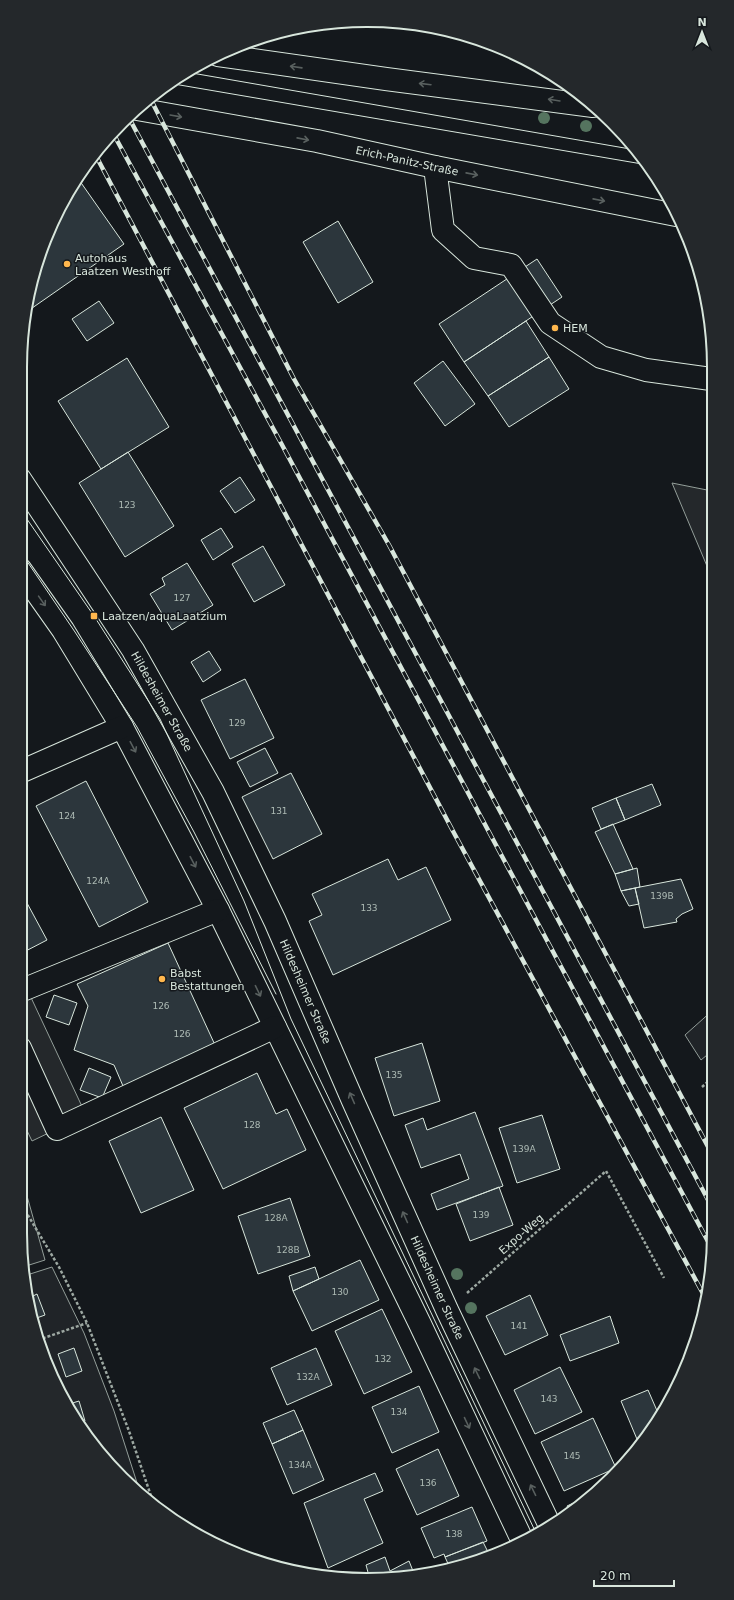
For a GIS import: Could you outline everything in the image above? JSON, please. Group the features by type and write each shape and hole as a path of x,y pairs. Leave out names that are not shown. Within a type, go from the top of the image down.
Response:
{"street":[{"path":"229,57 583,105"},
{"name":"Erich-Panitz-Straße","path":"144,110 309,140 435,167 670,214"},
{"path":"435,167 443,230 474,258 511,265 550,323 601,357 646,370 707,378"},
{"name":"Hildesheimer Straße","path":"27,490 132,650 213,792 275,922 353,1101 447,1310 548,1521"},
{"path":"27,579 63,630 122,727 218,910 420,1324 520,1536"},
{"path":"27,769 122,727"},
{"path":"27,988 218,910"},
{"path":"27,1063 57,1129 275,1027"}],"path":[{"path":"702,1087 707,1083"},
{"name":"Expo-Weg","path":"447,1310 606,1171 664,1278"},
{"path":"27,1214 59,1267 87,1323 129,1431 151,1495"},
{"path":"44,1338 87,1323"}],"shaded area":[{"path":"672,483 707,490 707,566"},
{"path":"27,989 86,1115 32,1141 27,1131"},
{"path":"707,1015 707,1055 701,1060 685,1035"},
{"path":"27,1196 45,1260 29,1265"},
{"path":"52,1267 84,1333 114,1411 137,1483 111,1457 97,1440 84,1422 62,1383 45,1342 34,1299 30,1274"}],"building":[{"name":"Autohaus Laatzen Westhoff","path":"81,183 124,244 33,308 45,258 53,237 62,217"},
{"path":"338,221 373,282 338,303 303,242"},
{"path":"537,259 562,297 464,362 439,324"},
{"path":"99,301 114,323 87,341 72,319"},
{"path":"526,321 549,357 488,396 464,362"},
{"path":"549,357 569,389 509,427 488,396"},
{"path":"127,358 169,427 101,469 58,401"},
{"path":"443,361 475,404 445,426 414,383"},
{"path":"128,452 174,526 125,557 79,483"},
{"path":"240,477 255,500 235,513 220,491"},
{"path":"221,528 233,547 213,560 201,540"},
{"path":"263,546 285,585 254,602 232,564"},
{"path":"187,563 213,605 172,630 150,594 165,585 162,578"},
{"path":"209,651 221,670 203,682 191,662"},
{"path":"245,679 274,738 230,759 201,700"},
{"path":"265,748 278,773 250,787 237,762"},
{"path":"291,773 322,834 273,859 242,797"},
{"path":"86,781 148,902 99,927 36,806"},
{"path":"652,784 661,805 625,820 616,798"},
{"path":"616,798 625,820 601,829 592,808"},
{"path":"613,824 633,869 615,874 595,832"},
{"path":"388,859 398,880 426,867 451,920 333,975 309,921 322,915 312,894"},
{"path":"637,868 640,887 621,891 615,874"},
{"path":"681,879 693,909 682,914 676,919 677,922 644,928 635,888"},
{"path":"635,888 639,904 629,906 621,891"},
{"path":"27,903 47,940 27,950"},
{"path":"168,943 215,1045 123,1086 114,1065 74,1050 88,1006 77,984"},
{"path":"54,995 77,1003 69,1025 46,1017"},
{"path":"422,1043 440,1101 394,1116 375,1058"},
{"path":"89,1068 111,1077 102,1098 80,1090"},
{"path":"257,1073 276,1114 287,1109 306,1150 223,1189 184,1108"},
{"path":"475,1112 503,1186 437,1210 431,1194 469,1179 460,1154 421,1168 405,1125 423,1118 427,1130"},
{"path":"542,1115 560,1169 517,1183 499,1128"},
{"path":"161,1117 194,1190 141,1213 109,1141"},
{"path":"499,1187 513,1225 470,1241 456,1204"},
{"path":"290,1198 310,1256 258,1274 238,1216"},
{"path":"360,1260 379,1300 312,1331 293,1291"},
{"path":"315,1267 319,1279 293,1291 289,1276"},
{"path":"37,1294 45,1315 38,1317 33,1296"},
{"path":"530,1295 548,1335 505,1355 486,1316"},
{"path":"382,1309 412,1372 364,1394 335,1331"},
{"path":"610,1316 619,1343 570,1361 560,1335"},
{"path":"74,1348 82,1371 66,1377 58,1354"},
{"path":"316,1348 332,1385 287,1405 271,1368"},
{"path":"560,1367 582,1412 535,1434 514,1390"},
{"path":"419,1386 439,1432 392,1453 372,1407"},
{"path":"648,1390 657,1410 637,1440 621,1401"},
{"path":"79,1401 85,1421 84,1422 73,1403"},
{"path":"294,1410 303,1430 272,1444 263,1423"},
{"path":"593,1418 615,1465 609,1471 564,1491 541,1442"},
{"path":"303,1430 324,1480 293,1494 272,1444"},
{"path":"438,1449 459,1496 417,1515 396,1469"},
{"path":"375,1473 383,1491 364,1499 383,1543 328,1568 304,1503"},
{"path":"472,1507 487,1541 445,1557 444,1554 434,1558 421,1528"},
{"path":"483,1542 487,1551 448,1563 445,1557"},
{"path":"385,1557 390,1571 409,1561 412,1570 368,1573 366,1565"}],"tram line":[{"path":"196,74 628,149"},
{"path":"177,85 640,164"},
{"path":"27,519 94,616 160,719 244,901 291,1019 534,1529"},
{"path":"27,561 137,727 194,832 276,994"}],"railway":[{"path":"153,103 294,379 389,545 707,1145"},
{"path":"131,123 707,1198"},
{"path":"116,138 281,443 707,1239"},
{"path":"98,159 454,833 701,1291"}],"place":[{"name":"Autohaus Laatzen Westhoff","path":"67,264"},
{"name":"HEM","path":"555,328"},
{"name":"Laatzen/aquaLaatzium","path":"94,616"},
{"name":"Babst Bestattungen","path":"162,979"}]}
